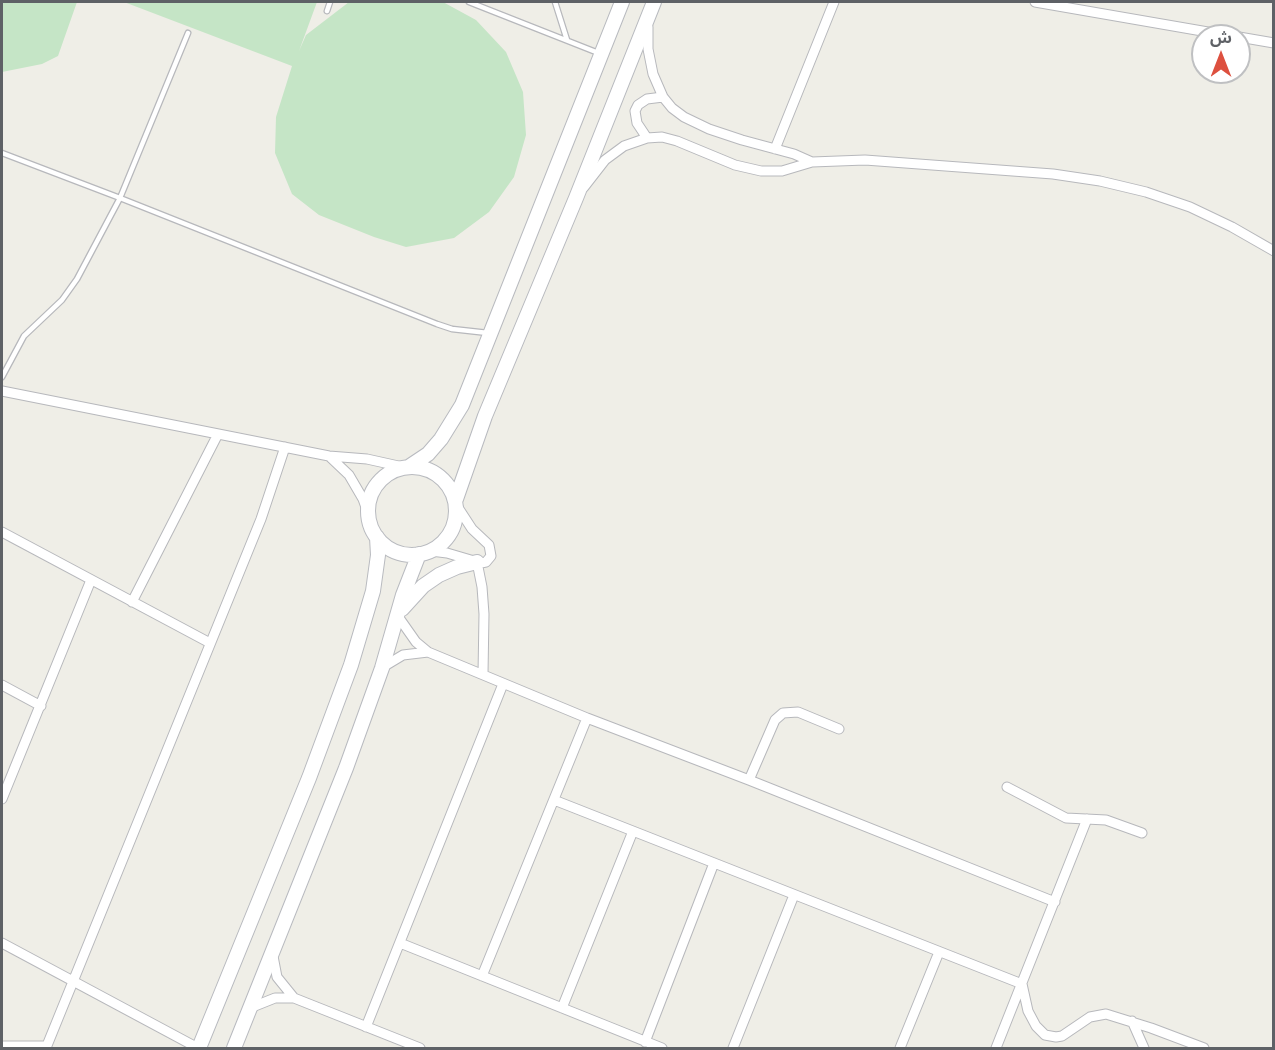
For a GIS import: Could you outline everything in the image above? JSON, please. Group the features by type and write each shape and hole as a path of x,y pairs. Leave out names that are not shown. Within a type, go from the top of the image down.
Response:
{"street":[{"path":"368,513 370,497 377,483 389,473 407,467 428,454 453,423 462,405 622,2"},
{"path":"775,149 834,2"},
{"path":"1035,2 1191,29"},
{"path":"652,6 648,49 653,74 663,98 684,117 696,124 742,141 775,149 812,162"},
{"path":"234,1047 346,768 397,615 425,553 447,538 453,529 456,503 485,416 576,198 652,6"},
{"path":"1251,39 1274,43"},
{"path":"647,138 637,123 635,111 642,101 663,98"},
{"path":"576,198 605,160 614,152 647,138 670,139 735,165 761,171 782,171 812,162 891,161 1053,174 1100,181 1146,192 1190,207 1274,251"},
{"path":"2,391 329,456 425,468 439,475 449,486 456,503 472,529 491,548 491,556 486,562 458,567 431,580 409,600 397,615"},
{"path":"132,602 218,434"},
{"path":"2,1046 47,1047 261,519 285,447"},
{"path":"329,456 353,481 363,499 370,526 377,537 396,552 447,553 477,562"},
{"path":"2,532 210,643"},
{"path":"2,942 199,1048 348,674 373,591 378,555 377,537"},
{"path":"477,562 484,614 483,675"},
{"path":"2,799 92,580"},
{"path":"397,615 416,642 428,652 587,718 1055,902"},
{"path":"381,668 403,655 428,652"},
{"path":"366,1027 503,684"},
{"path":"2,685 41,706"},
{"path":"749,780 775,720 783,713 798,712 839,729"},
{"path":"482,976 587,718"},
{"path":"1007,787 1060,816 1071,819 1111,821 1142,833"},
{"path":"554,800 1022,984"},
{"path":"996,1048 1087,819"},
{"path":"562,1008 633,831"},
{"path":"645,1042 714,863"},
{"path":"733,1048 795,895"},
{"path":"400,943 662,1048"},
{"path":"273,950 277,977 294,998"},
{"path":"900,1048 939,952"},
{"path":"1022,984 1028,1011 1035,1026 1045,1035 1062,1036 1090,1017 1101,1014 1112,1015 1204,1048"},
{"path":"250,1008 275,998 294,998 420,1048"},
{"path":"1132,1022 1144,1048"}],"lane":[{"path":"327,11 330,2"},
{"path":"469,2 601,54"},
{"path":"555,2 567,40"},
{"path":"2,377 24,336 54,309 70,290 120,198 188,33"},
{"path":"2,153 437,324 490,333"}],"green space":[{"path":"2,2 77,2 58,56 42,64 2,72"},
{"path":"124,2 317,2 299,51 306,35 349,2 443,2 476,20 506,52 523,92 526,135 514,177 489,212 454,238 406,247 319,215 292,194 275,153 276,117 292,66"}]}
